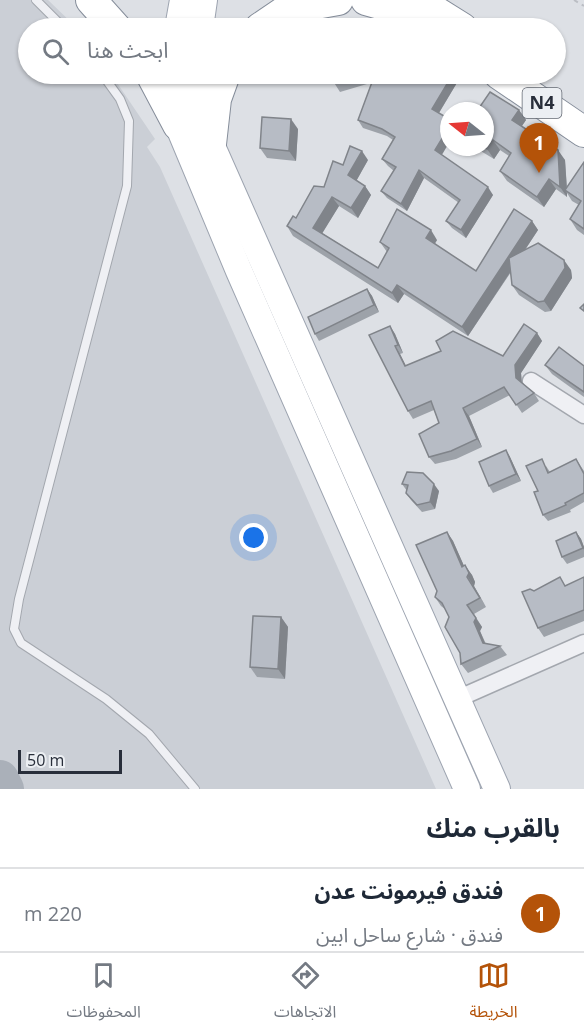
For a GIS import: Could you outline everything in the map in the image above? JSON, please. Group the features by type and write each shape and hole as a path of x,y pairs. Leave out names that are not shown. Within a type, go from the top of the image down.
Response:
{"highway":[{"path":"90,0 107,18"},
{"path":"275,18 288,9 338,0"},
{"path":"366,0 412,13 419,18"},
{"path":"417,0 446,18"},
{"path":"156,84 178,125"},
{"path":"211,144 216,99 221,84"},
{"name":"N4","path":"514,84 584,132"},
{"name":"N4","path":"548,84 584,108"}],"main road":[{"path":"180,18 183,0"},
{"path":"201,18 204,0"},
{"path":"177,84 178,125 238,271 467,789"},
{"path":"197,84 199,109 211,144 497,789"}],"street":[{"path":"531,381 584,415"},
{"path":"457,699 584,643"}],"lane":[{"path":"36,0 54,18"},
{"path":"109,84 120,99 129,122 127,186 68,405 19,599 14,629 21,643 106,699 149,734 195,789"}],"path":[{"path":"574,0 584,6"}],"shaded area":[{"path":"0,0 48,0 67,18 18,18 18,84 118,84 155,139 147,147 160,167 436,789 0,789"}],"building":[{"path":"371,84 447,84 432,109 440,114 440,142 435,150 440,156 444,156 488,187 461,230 446,221 460,200 419,170 401,204 381,191 396,167 382,159 395,137 382,129 358,120"},
{"path":"490,92 519,110 512,120 558,150 560,187 549,179 537,197 500,171 511,153 494,141 494,102 483,102"},
{"path":"262,117 291,119 289,151 260,148"},
{"path":"350,146 362,151 348,175 365,186 351,208 332,197 313,228 378,268 389,248 380,242 397,209 431,230 426,238 476,271 514,209 532,221 462,327 397,285 392,293 287,226 293,216 296,218 314,186 324,187 333,161 343,165"},
{"path":"584,162 584,229 570,219 581,201 565,190"},
{"path":"538,243 564,260 565,268 544,301 538,302 512,285 509,258"},
{"path":"367,289 374,305 315,334 308,317"},
{"path":"524,324 537,333 515,365 516,378 534,393 516,405 504,387 463,408 477,439 451,451 429,457 419,434 439,423 431,401 408,411 369,335 390,326 398,345 395,346 405,366 441,351 436,341 453,331 503,356"},
{"path":"559,347 584,366 584,392 545,365"},
{"path":"506,450 516,474 489,486 479,462"},
{"path":"542,459 548,473 576,459 584,474 584,493 565,503 566,505 543,515 534,492 538,491 526,466"},
{"path":"407,472 423,473 434,484 430,502 417,505 406,493 408,485 402,484"},
{"path":"447,532 462,567 465,565 469,573 467,577 480,598 467,605 476,618 474,622 483,643 500,646 461,664 460,653 445,627 449,617 442,603 435,597 437,591 416,545"},
{"path":"576,532 583,548 562,557 556,541"},
{"path":"560,577 565,586 584,577 584,610 538,628 522,592 530,589 534,591"},
{"path":"253,616 281,617 278,669 250,667"}],"taxiway":[{"path":"0,779 5,789"}],"place":[{"name":"فندق فيرمونت عدن","path":"539,173"}]}
